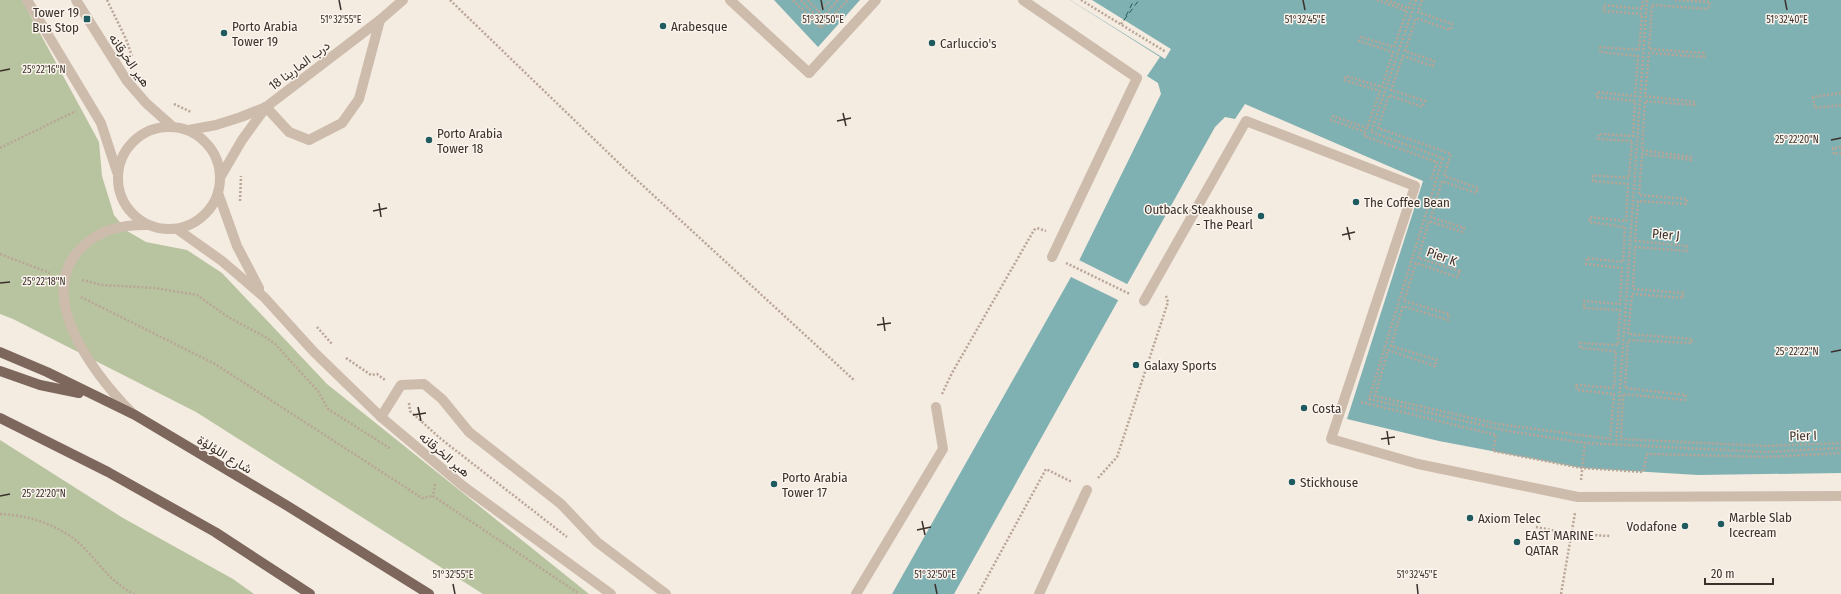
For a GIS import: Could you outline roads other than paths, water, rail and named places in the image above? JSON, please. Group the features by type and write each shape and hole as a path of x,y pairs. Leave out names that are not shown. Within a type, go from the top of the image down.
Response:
{"main road":[{"name":"شارع اللؤلؤة","path":"0,352 47,372 135,416 286,505 429,594"},
{"path":"0,372 40,385 91,395"},
{"path":"0,418 108,472 215,532 310,594"}],"street":[{"path":"27,0 91,104 101,123 118,172"},
{"name":"هير الخرقانه","path":"76,0 127,81 146,103 173,127"},
{"name":"درب المارينا 18","path":"189,130 216,125 266,107 380,20 403,0"},
{"path":"730,0 809,73 876,0"},
{"path":"1023,0 1137,78 1052,257"},
{"path":"266,107 289,132 309,140 342,123 359,99 380,20"},
{"name":"درب المارينا 18","path":"221,176 242,140 266,107"},
{"path":"1144,301 1246,121 1415,186 1331,439 1418,464 1578,497 1841,496"},
{"path":"135,416 113,393 87,356 66,311 63,299 65,276 70,262 79,250 96,236 116,227 146,225 161,229 177,229 191,225 203,217 212,206 218,193 221,176 218,162 212,149 202,138 189,130 173,127 154,129 136,138 124,153 118,172 118,188 124,203 133,216 146,225"},
{"name":"هير الخرقانه","path":"218,193 238,246 264,296"},
{"name":"هير الخرقانه","path":"177,229 222,261 264,296 314,352 381,417 464,486 611,594"},
{"path":"381,417 401,385 424,384 442,399 469,432 561,504 597,542 666,594"},
{"path":"856,594 943,449 936,407"},
{"path":"1039,594 1087,490"}],"water":[{"path":"774,0 860,0 818,47"},
{"path":"1070,0 1841,0 1841,473 1698,475 1582,468 1439,441 1347,419 1423,181 1245,104 1235,119 1225,117 1215,127 954,594 892,594 1071,277 1161,94 1158,83 1147,76 1160,57"}],"place":[{"name":"Tower 19 Bus Stop","path":"87,19"},
{"name":"Arabesque","path":"663,26"},
{"name":"Porto Arabia Tower 19","path":"224,33"},
{"name":"Carluccio's","path":"932,43"},
{"name":"Porto Arabia Tower 18","path":"429,140"},
{"name":"The Coffee Bean","path":"1356,202"},
{"name":"Outback Steakhouse - The Pearl","path":"1261,216"},
{"name":"Galaxy Sports","path":"1136,365"},
{"name":"Costa","path":"1304,408"},
{"name":"Stickhouse","path":"1292,482"},
{"name":"Porto Arabia Tower 17","path":"774,484"},
{"name":"Axiom Telec","path":"1470,518"},
{"name":"Marble Slab Icecream","path":"1721,524"},
{"name":"Vodafone","path":"1685,526"},
{"name":"EAST MARINE QATAR","path":"1517,542"}]}
